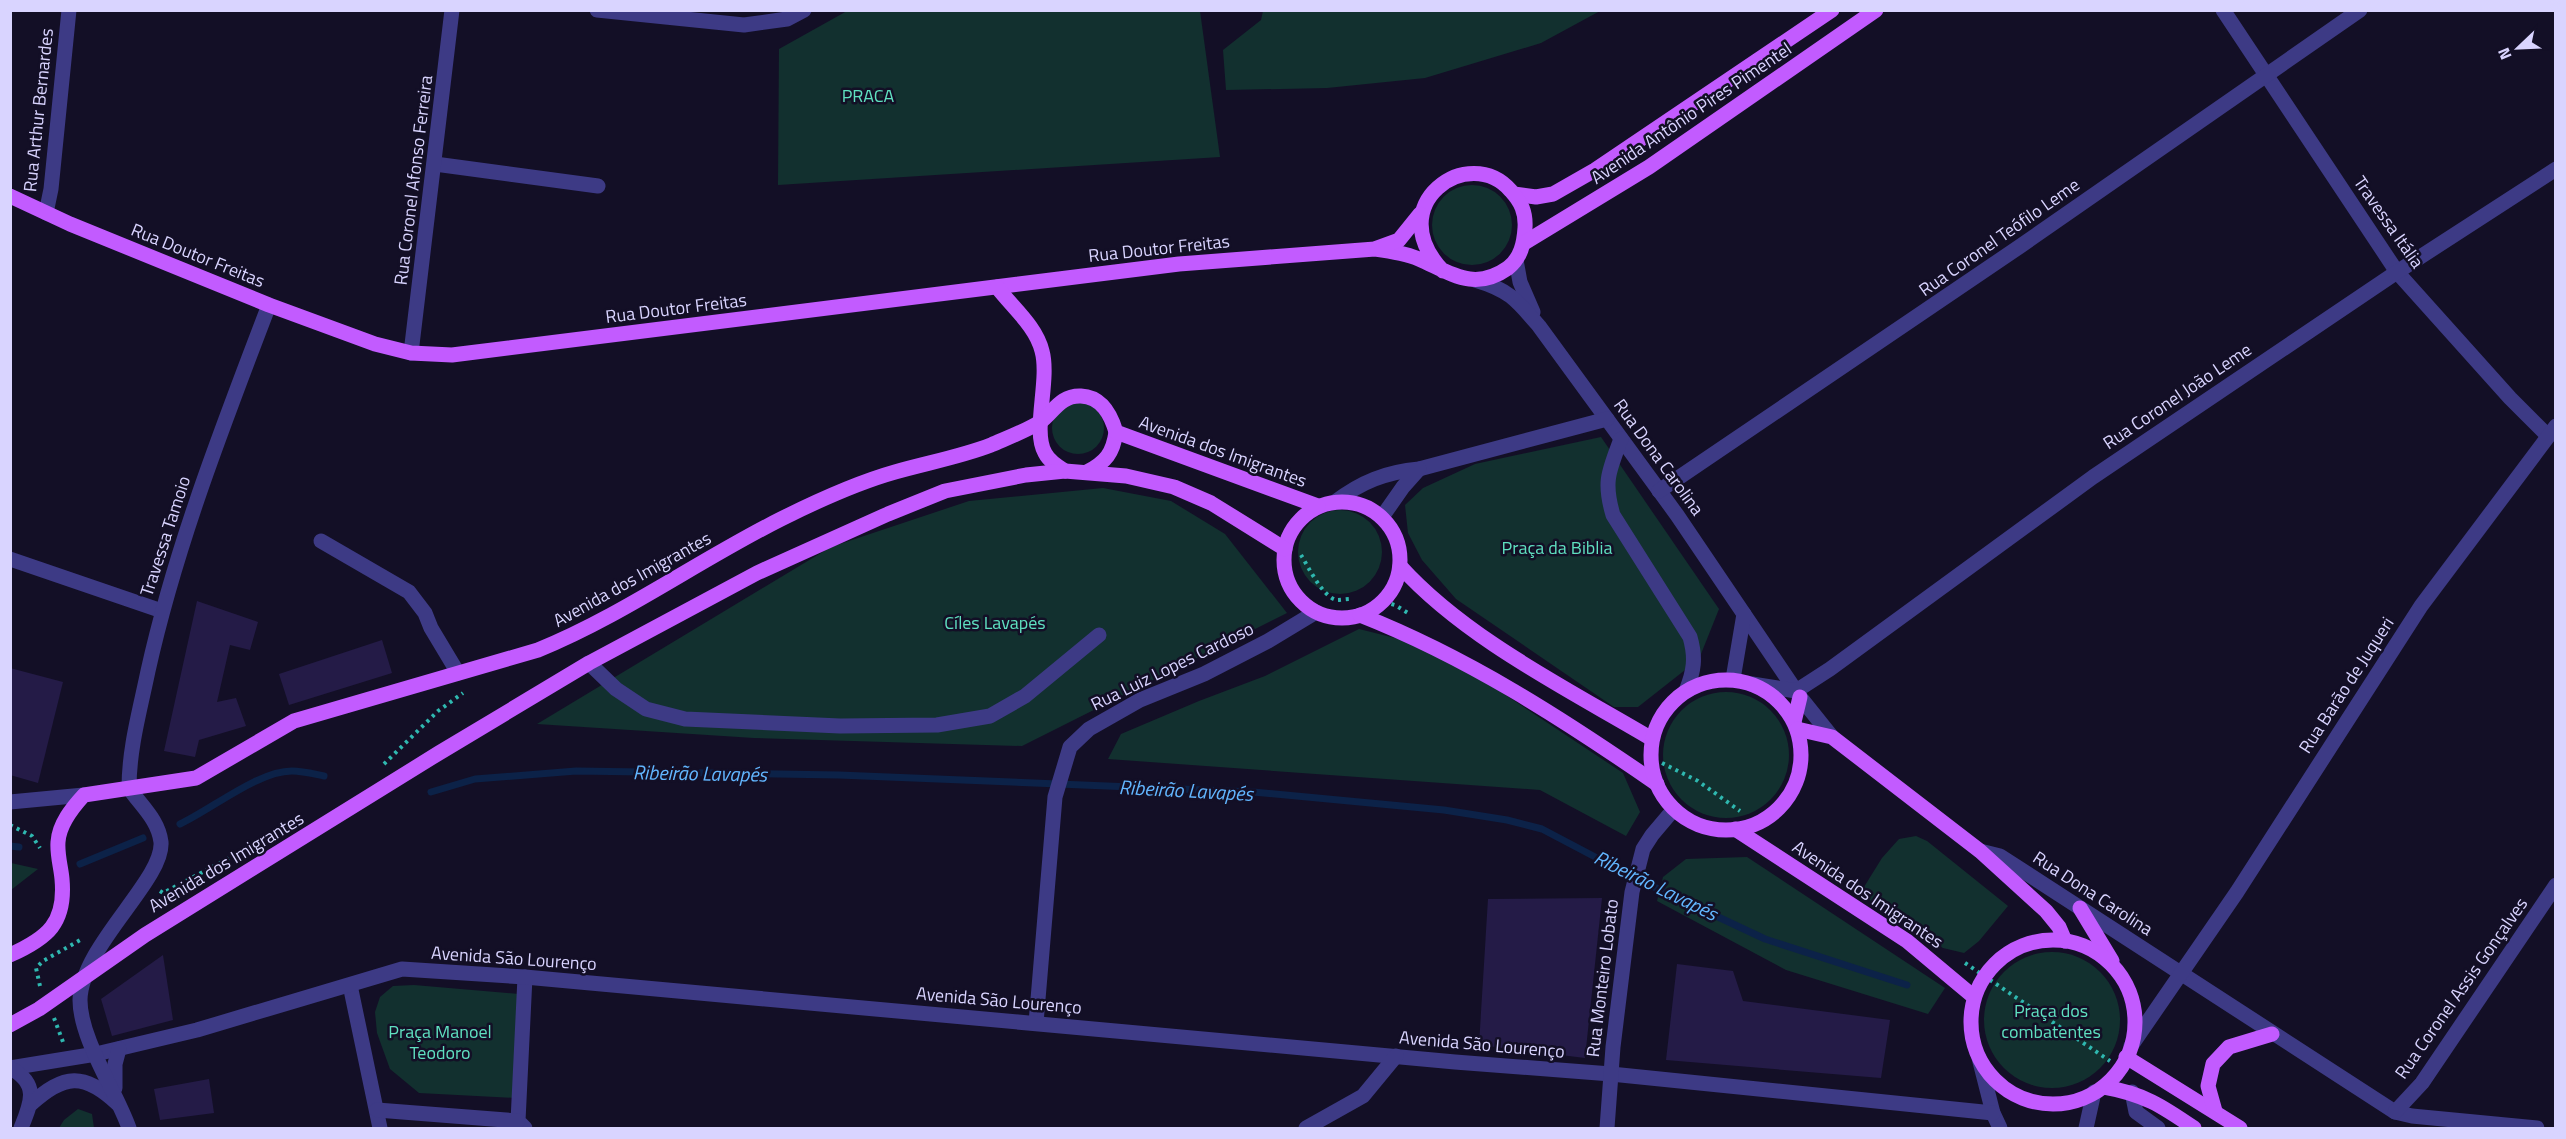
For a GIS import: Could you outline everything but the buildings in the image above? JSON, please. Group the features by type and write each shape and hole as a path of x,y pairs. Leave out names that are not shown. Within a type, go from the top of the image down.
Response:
{"main road":[{"name":"Avenida Antônio Pires Pimentel","path":"1514,194 1536,196 1553,194 1595,170 1832,10"},
{"name":"Avenida Antônio Pires Pimentel","path":"1524,243 1649,168 1876,10"},
{"path":"1464,174 1489,175 1505,184 1514,194 1519,199 1526,216 1524,243 1516,260 1509,267 1493,276 1475,280 1463,279 1443,271 1430,257 1422,241 1422,212 1430,195 1446,180 1464,174"},
{"name":"Rua Doutor Freitas","path":"10,196 269,305 375,344 411,353 452,355 1179,264 1375,249 1418,258 1443,271"},
{"name":"Rua Doutor Freitas","path":"1375,249 1398,240 1422,212"},
{"path":"997,287 1034,331 1042,348 1046,367 1040,436 1043,451 1052,463 1065,471"},
{"name":"Avenida dos Imigrantes","path":"84,795 196,778 294,721 538,651 573,636 676,576 782,519 851,488 892,473 990,445 1042,421 1052,408 1067,399 1081,396 1098,402 1111,415 1116,432 1318,506"},
{"path":"1087,472 1103,464 1114,450 1116,432"},
{"name":"Avenida dos Imigrantes","path":"10,1025 39,1009 155,929 439,753 590,663 757,573 945,491 1016,477 1065,471 1126,476 1174,487 1210,503 1286,545 1291,531 1303,517 1318,506 1335,502 1352,502 1368,507 1382,518 1393,532 1399,548 1400,566 1396,582 1360,615 1345,618 1330,617 1316,612"},
{"path":"1286,545 1285,567 1290,585 1301,601 1316,612"},
{"path":"1400,566 1420,589 1467,626 1599,709 1652,739"},
{"name":"Avenida dos Imigrantes","path":"1360,615 1436,648 1565,721 1657,784 1674,809 1687,819 1703,826 1735,830 1757,823 1778,809 1795,786 1800,767 1801,748 1795,725 1775,698 1752,684 1733,679 1711,681 1686,691 1673,701 1660,719 1652,739 1651,757 1657,784"},
{"path":"1795,725 1798,694"},
{"name":"Rua Dona Carolina","path":"1795,725 1832,737 1980,851 2046,911 2059,927 2065,941"},
{"path":"10,955 49,933 57,920 63,893 57,841 63,824 73,807 84,795"},
{"name":"Avenida dos Imigrantes","path":"1735,830 1907,941 1974,997"},
{"path":"2080,908 2118,972 2130,995 2135,1020 2126,1057 2099,1089 2083,1099 2059,1104 2035,1102 2006,1089 1993,1078 1979,1058 1972,1039 1970,1018 1974,997 1984,976 2002,956 2024,944 2049,939 2075,942 2099,954 2118,972"},
{"path":"2215,1111 2208,1086 2213,1064 2229,1047 2272,1034"},
{"path":"2126,1057 2240,1128"},
{"path":"2099,1089 2132,1092 2152,1100 2194,1128"}],"street":[{"name":"Rua Arthur Bernardes","path":"46,213 51,189 69,10"},
{"name":"Rua Coronel Afonso Ferreira","path":"411,353 452,10"},
{"path":"597,10 744,25 787,19 804,10"},
{"name":"Travessa Itália","path":"2223,10 2397,272 2510,398 2552,431"},
{"name":"Rua Coronel Teófilo Leme","path":"1659,491 2009,254 2360,10"},
{"path":"435,164 598,186"},
{"name":"Rua Coronel João Leme","path":"1798,694 2093,477 2397,272 2556,169"},
{"name":"Rua Dona Carolina","path":"1516,260 1520,282 1539,326"},
{"name":"Rua Dona Carolina","path":"1475,280 1499,287 1520,303 1539,326 1577,375 1659,491 1798,694 1832,737"},
{"name":"Travessa Tamoio","path":"129,788 129,758 162,611 192,511 269,305"},
{"path":"1335,502 1368,480 1395,471 1419,469 1607,419"},
{"name":"Rua Barão de Juqueri","path":"2181,974 2237,892 2421,606 2552,431"},
{"path":"1621,439 1607,477 1608,498 1613,515 1690,637 1694,651 1694,669 1686,691"},
{"path":"1382,518 1403,487 1419,469"},
{"path":"321,541 409,592 425,613 431,628 458,673"},
{"path":"10,559 162,611"},
{"name":"Rua Luiz Lopes Cardoso","path":"1036,1023 1055,797 1070,747 1089,729 1140,700 1204,674 1316,612"},
{"path":"1733,679 1744,614"},
{"path":"590,663 616,689 646,709 685,719 840,726 937,725 990,716 1025,696 1100,635"},
{"path":"1752,684 1798,694"},
{"path":"129,788 152,816 161,843 159,853 150,874 113,925 84,978 80,999 82,1016 96,1054 119,1101 129,1128"},
{"path":"10,802 84,795"},
{"name":"Rua Monteiro Lobato","path":"1607,1128 1632,892 1643,849 1674,809"},
{"name":"Rua Dona Carolina","path":"1980,851 2000,856 2395,1112"},
{"name":"Rua Coronel Assis Gonçalves","path":"2395,1112 2422,1083 2556,885"},
{"name":"Avenida São Lourenço","path":"10,1068 96,1054 196,1030 402,969 525,977 1611,1074 1993,1113"},
{"path":"2126,1057 2181,974"},
{"path":"376,1110 522,1125 525,977"},
{"path":"350,985 380,1128"},
{"path":"119,1049 115,1064 119,1101"},
{"path":"1306,1128 1363,1096 1396,1056"},
{"path":"1979,1058 1993,1113 2000,1128"},
{"path":"10,1068 27,1078 30,1091 31,1104 21,1128"},
{"path":"31,1104 55,1086 75,1080 95,1085 119,1101"},
{"path":"2086,1128 2099,1089"},
{"path":"2132,1092 2136,1112 2158,1128"},
{"path":"2395,1112 2412,1116 2537,1128"}],"path":[{"path":"1286,545 1301,554 1324,592 1331,598 1336,600 1357,598"},
{"path":"1375,600 1395,605 1411,616"},
{"path":"382,767 438,711 471,689"},
{"path":"1651,757 1698,781 1757,823"},
{"path":"10,825 33,836 44,855"},
{"path":"160,891 163,893 245,850"},
{"path":"44,995 36,977 36,968 43,961 87,937"},
{"path":"1958,958 1984,976 2126,1057"},
{"path":"54,1017 62,1040"}],"green space":[{"path":"1263,10 1600,11 1541,43 1425,78 1327,88 1226,90 1223,50 1261,20"},
{"name":"PRACA","path":"847,11 1200,11 1220,157 778,185 779,49"},
{"path":"1472,185 1487,188 1500,197 1509,210 1512,225 1509,240 1500,253 1487,262 1472,265 1457,262 1444,253 1435,240 1432,225 1435,210 1444,197 1457,188"},
{"path":"1073,402 1083,402 1097,409 1104,428 1097,447 1083,454 1073,454 1063,450 1056,443 1052,433 1052,423 1056,413 1063,406"},
{"name":"Praça da Biblia","path":"1601,437 1719,609 1699,659 1638,707 1614,707 1456,599 1422,560 1408,533 1405,505 1423,488 1475,464"},
{"name":"Cíles Lavapés","path":"1103,488 1171,501 1225,534 1287,613 1022,746 754,738 537,724 831,547 969,501"},
{"path":"1340,510 1356,513 1370,522 1379,536 1382,552 1379,568 1370,582 1356,591 1340,594 1324,591 1310,582 1301,568 1298,552 1301,536 1310,522 1324,513"},
{"path":"1359,629 1435,648 1623,773 1640,812 1626,836 1540,790 1108,759 1121,734 1265,676"},
{"path":"1726,692 1750,697 1770,711 1784,731 1789,755 1784,779 1770,799 1750,813 1726,818 1702,813 1682,799 1668,779 1663,755 1668,731 1682,711 1702,697"},
{"path":"1916,836 1927,841 2008,906 1979,941 1964,953 1943,948 1868,899 1864,887 1882,858 1899,839"},
{"path":"1747,857 1945,988 1928,1014 1786,970 1657,901 1663,877 1686,859"},
{"path":"11,863 38,869 11,890"},
{"name":"Praça dos combatentes","path":"2052,952 2078,958 2100,972 2114,994 2120,1020 2114,1046 2100,1068 2078,1082 2052,1088 2026,1082 2004,1068 1990,1046 1984,1020 1990,994 2004,972 2026,958"},
{"name":"Praça Manoel Teodoro","path":"414,985 519,994 516,1098 419,1093 390,1069 377,1033 375,1012 380,997 393,986"},
{"path":"78,1109 92,1114 94,1128 59,1128 64,1120"}],"waterway":[{"name":"Ribeirão Lavapés","path":"180,824 265,777 292,771 324,776"},
{"name":"Ribeirão Lavapés","path":"431,792 475,779 576,771 839,775 1253,792 1444,810 1507,820 1542,829 1635,878 1765,939 1907,985"},
{"name":"Ribeirão Lavapés","path":"80,864 143,838"},
{"name":"Ribeirão Lavapés","path":"10,846 19,847"}]}
